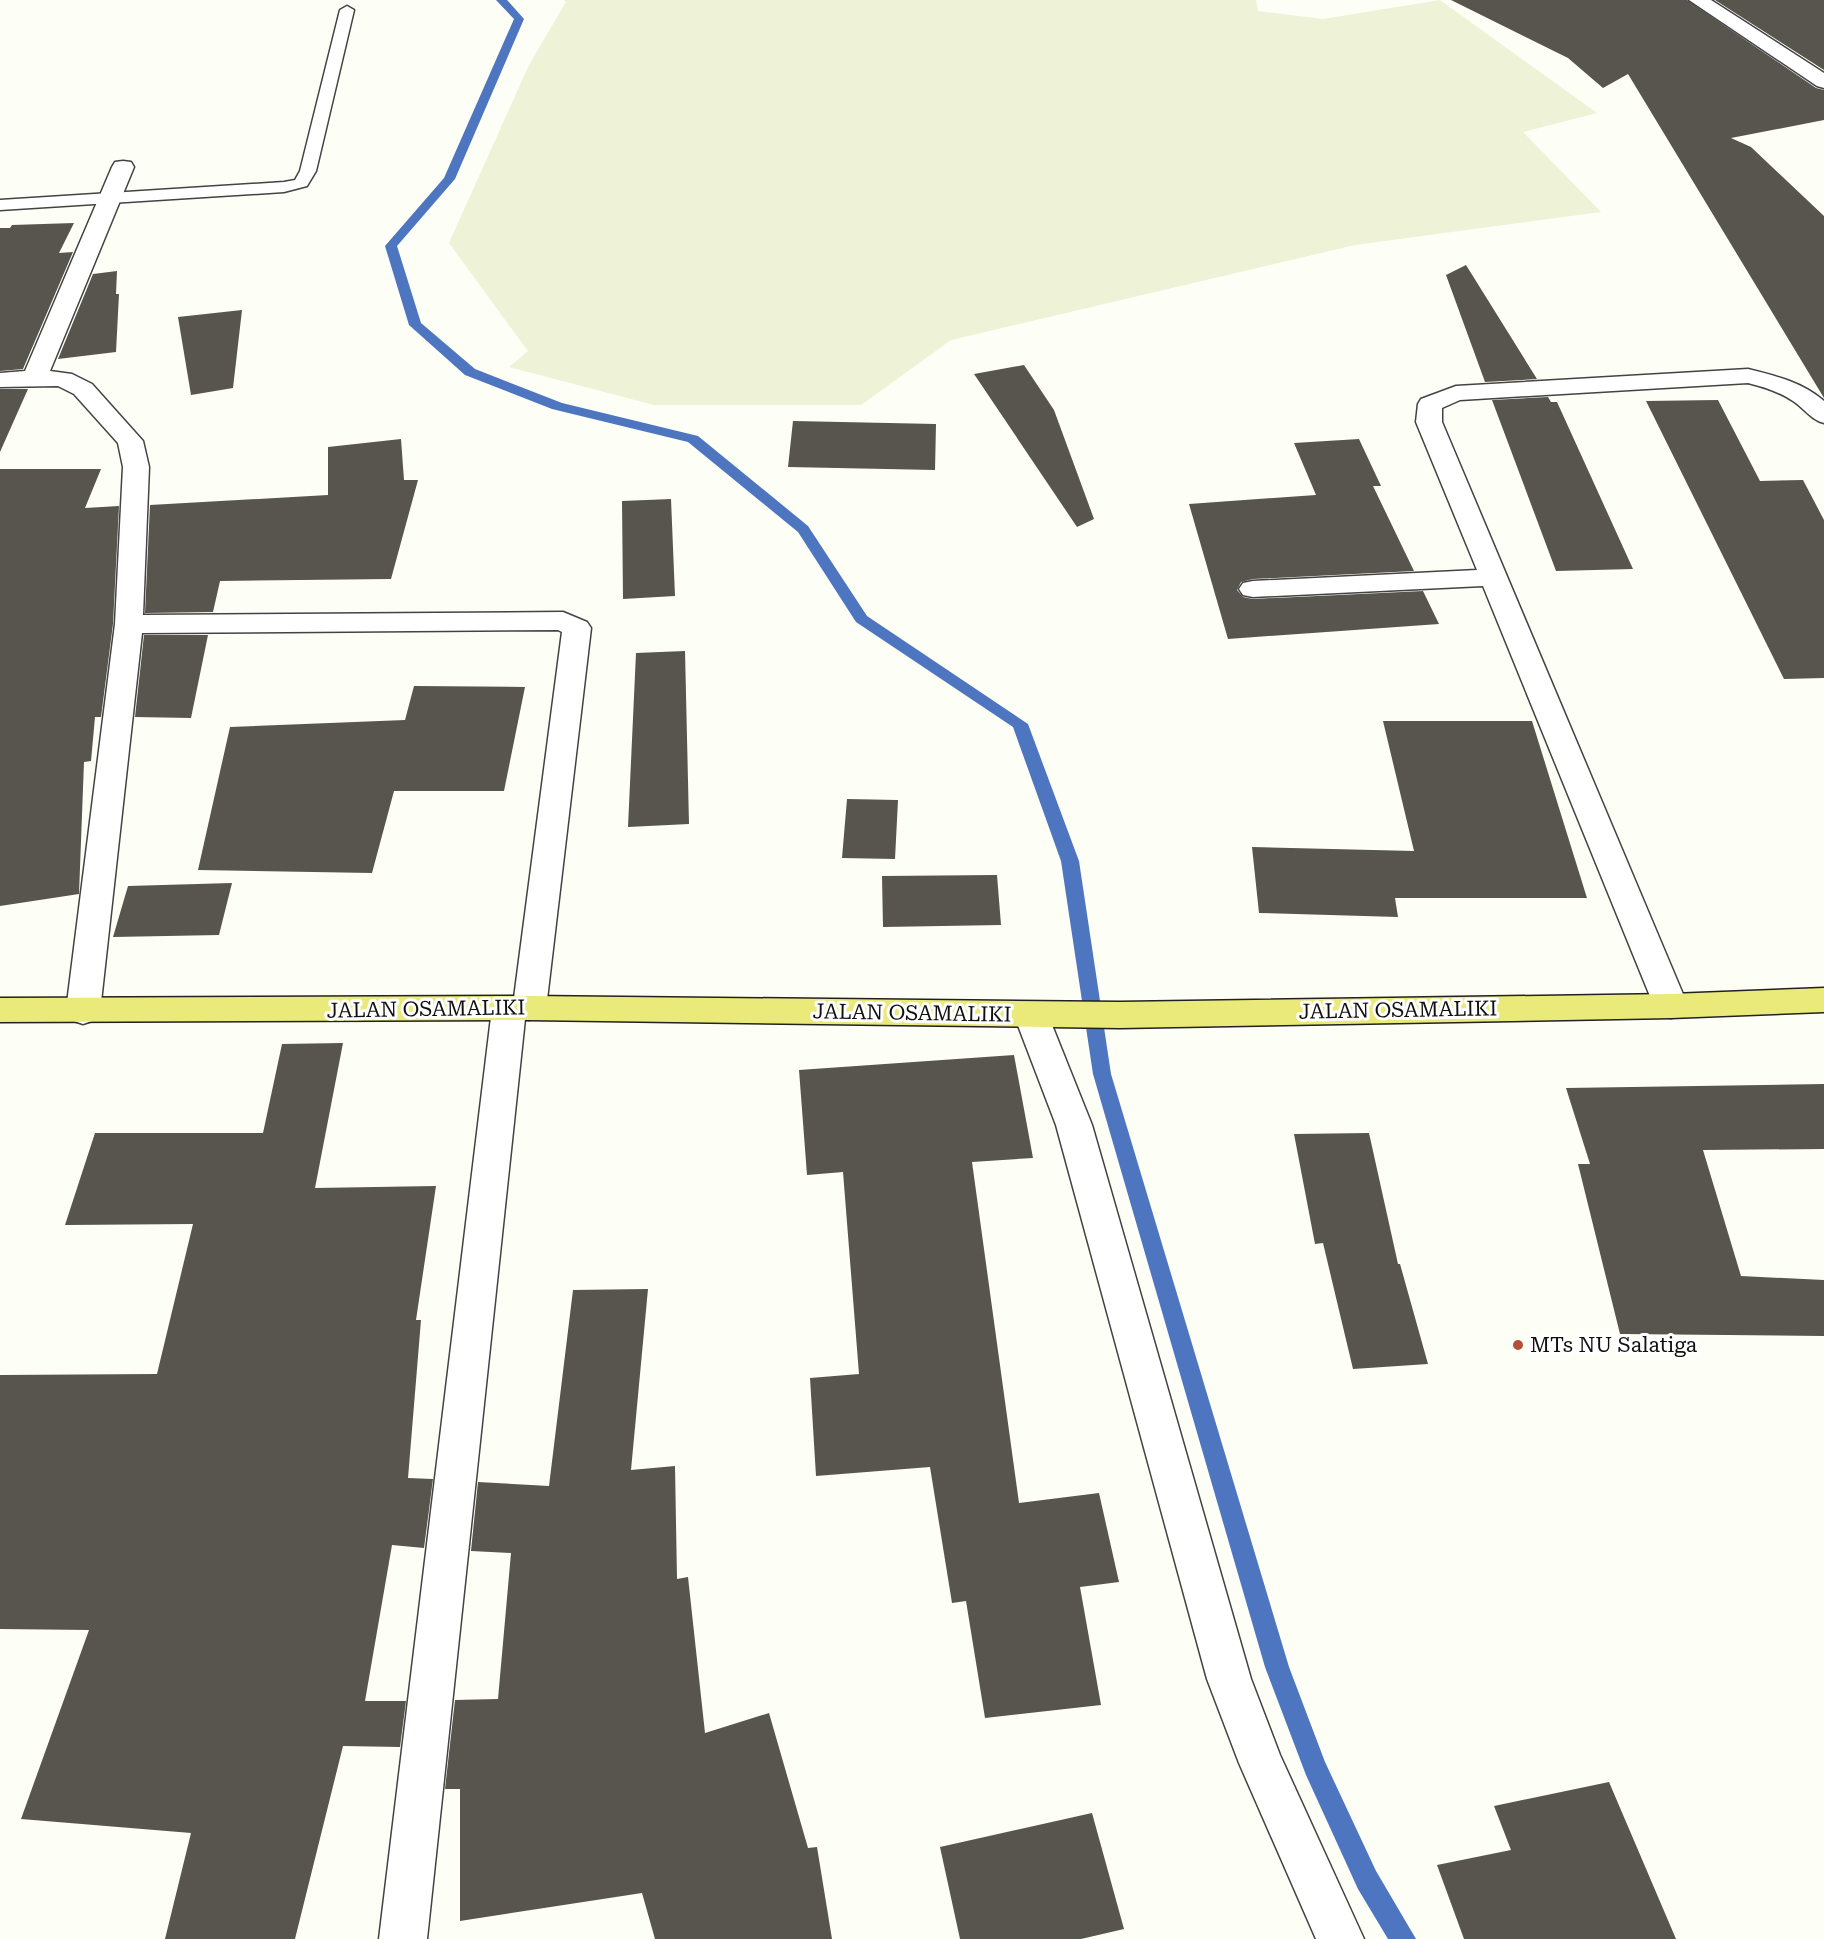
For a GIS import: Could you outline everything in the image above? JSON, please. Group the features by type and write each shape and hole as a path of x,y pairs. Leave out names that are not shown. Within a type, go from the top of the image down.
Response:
{"main road":[{"name":"JALAN OSAMALIKI","path":"0,1010 519,1008 1120,1015 1671,1006 1824,1000"}],"street":[{"path":"1698,0 1824,82"},
{"path":"35,378 55,325 123,167"},
{"path":"1671,1006 1429,422 1430,404 1456,393 1748,376 1788,386 1817,407 1824,416"},
{"path":"0,380 63,379 83,389 130,441 136,467 129,624 83,1011"},
{"path":"1253,589 1492,577"},
{"path":"129,624 563,621 577,628 519,1008 403,1939"},
{"path":"1042,1015 1229,1679 1261,1763 1340,1939"}],"lane":[{"path":"0,205 284,187 301,183 308,171 347,10"}],"green space":[{"path":"564,0 1256,0 1258,11 1323,19 1440,0 1597,113 1523,132 1601,212 1355,245 951,340 861,405 654,405 509,367 528,351 449,243 529,65 566,2"}],"building":[{"path":"1451,0 1687,0 1816,88 1824,90 1824,120 1731,138 1751,147 1824,216 1824,398 1628,74 1603,88 1568,58"},
{"path":"1715,0 1824,0 1824,70"},
{"path":"74,223 59,253 73,252 23,369 0,371 0,228 10,228 12,225"},
{"path":"1466,265 1537,379 1485,382 1446,275"},
{"path":"117,271 116,294 119,294 116,352 58,359 93,274"},
{"path":"242,310 233,388 191,395 178,317"},
{"path":"1024,365 1054,410 1094,519 1077,527 974,374"},
{"path":"0,389 28,389 0,452"},
{"path":"1548,397 1551,402 1557,402 1633,569 1556,571 1492,400"},
{"path":"1718,400 1760,481 1803,480 1824,520 1824,678 1784,679 1646,401"},
{"path":"793,421 936,424 935,470 788,467"},
{"path":"401,439 404,480 418,480 391,579 220,581 213,612 145,613 150,505 328,495 328,447"},
{"path":"1359,439 1381,486 1373,486 1414,571 1253,579 1241,582 1237,590 1243,597 1253,599 1423,591 1439,624 1228,639 1189,504 1316,495 1294,443"},
{"path":"0,469 101,469 85,508 119,506 113,624 101,717 95,717 91,761 84,762 79,894 0,906"},
{"path":"671,499 675,596 623,599 622,501"},
{"path":"144,635 208,635 191,718 135,717"},
{"path":"685,651 689,824 628,827 636,653"},
{"path":"414,686 525,687 504,791 394,791 372,873 198,870 230,727 405,720"},
{"path":"1383,721 1532,721 1587,898 1395,898 1398,917 1259,913 1252,847 1414,851"},
{"path":"847,799 898,800 895,859 842,858"},
{"path":"997,875 1001,925 883,927 882,876"},
{"path":"232,883 219,935 113,937 128,886"},
{"path":"343,1043 315,1188 436,1186 416,1320 421,1320 408,1478 433,1479 424,1548 392,1545 365,1701 406,1701 400,1747 343,1746 295,1939 165,1939 191,1833 21,1819 89,1630 0,1629 0,1375 157,1374 193,1224 65,1225 95,1133 263,1133 282,1044"},
{"path":"1014,1055 1033,1158 972,1162 1019,1503 1099,1493 1119,1582 1080,1587 1101,1705 985,1718 966,1601 952,1603 930,1467 816,1476 810,1378 859,1374 843,1172 807,1175 799,1070"},
{"path":"1824,1084 1824,1149 1703,1150 1741,1276 1824,1280 1824,1336 1620,1334 1578,1164 1590,1164 1566,1088"},
{"path":"1369,1133 1398,1264 1400,1264 1428,1364 1353,1369 1323,1243 1315,1244 1294,1134"},
{"path":"648,1289 631,1470 675,1466 677,1579 688,1577 705,1733 769,1713 808,1848 817,1847 832,1939 655,1939 642,1893 460,1921 460,1789 445,1789 455,1700 498,1699 511,1553 471,1551 478,1482 549,1486 573,1290"},
{"path":"1609,1782 1676,1939 1464,1939 1437,1865 1511,1850 1494,1806"},
{"path":"1092,1813 1124,1929 1081,1939 960,1939 940,1847"}],"waterway":[{"path":"501,0 519,19 449,179 391,246 415,325 470,372 557,406 693,439 803,529 861,619 1020,724 1070,861 1102,1074 1277,1667 1315,1767 1367,1880 1403,1939"}],"place":[{"name":"MTs NU Salatiga","path":"1518,1345"}]}
